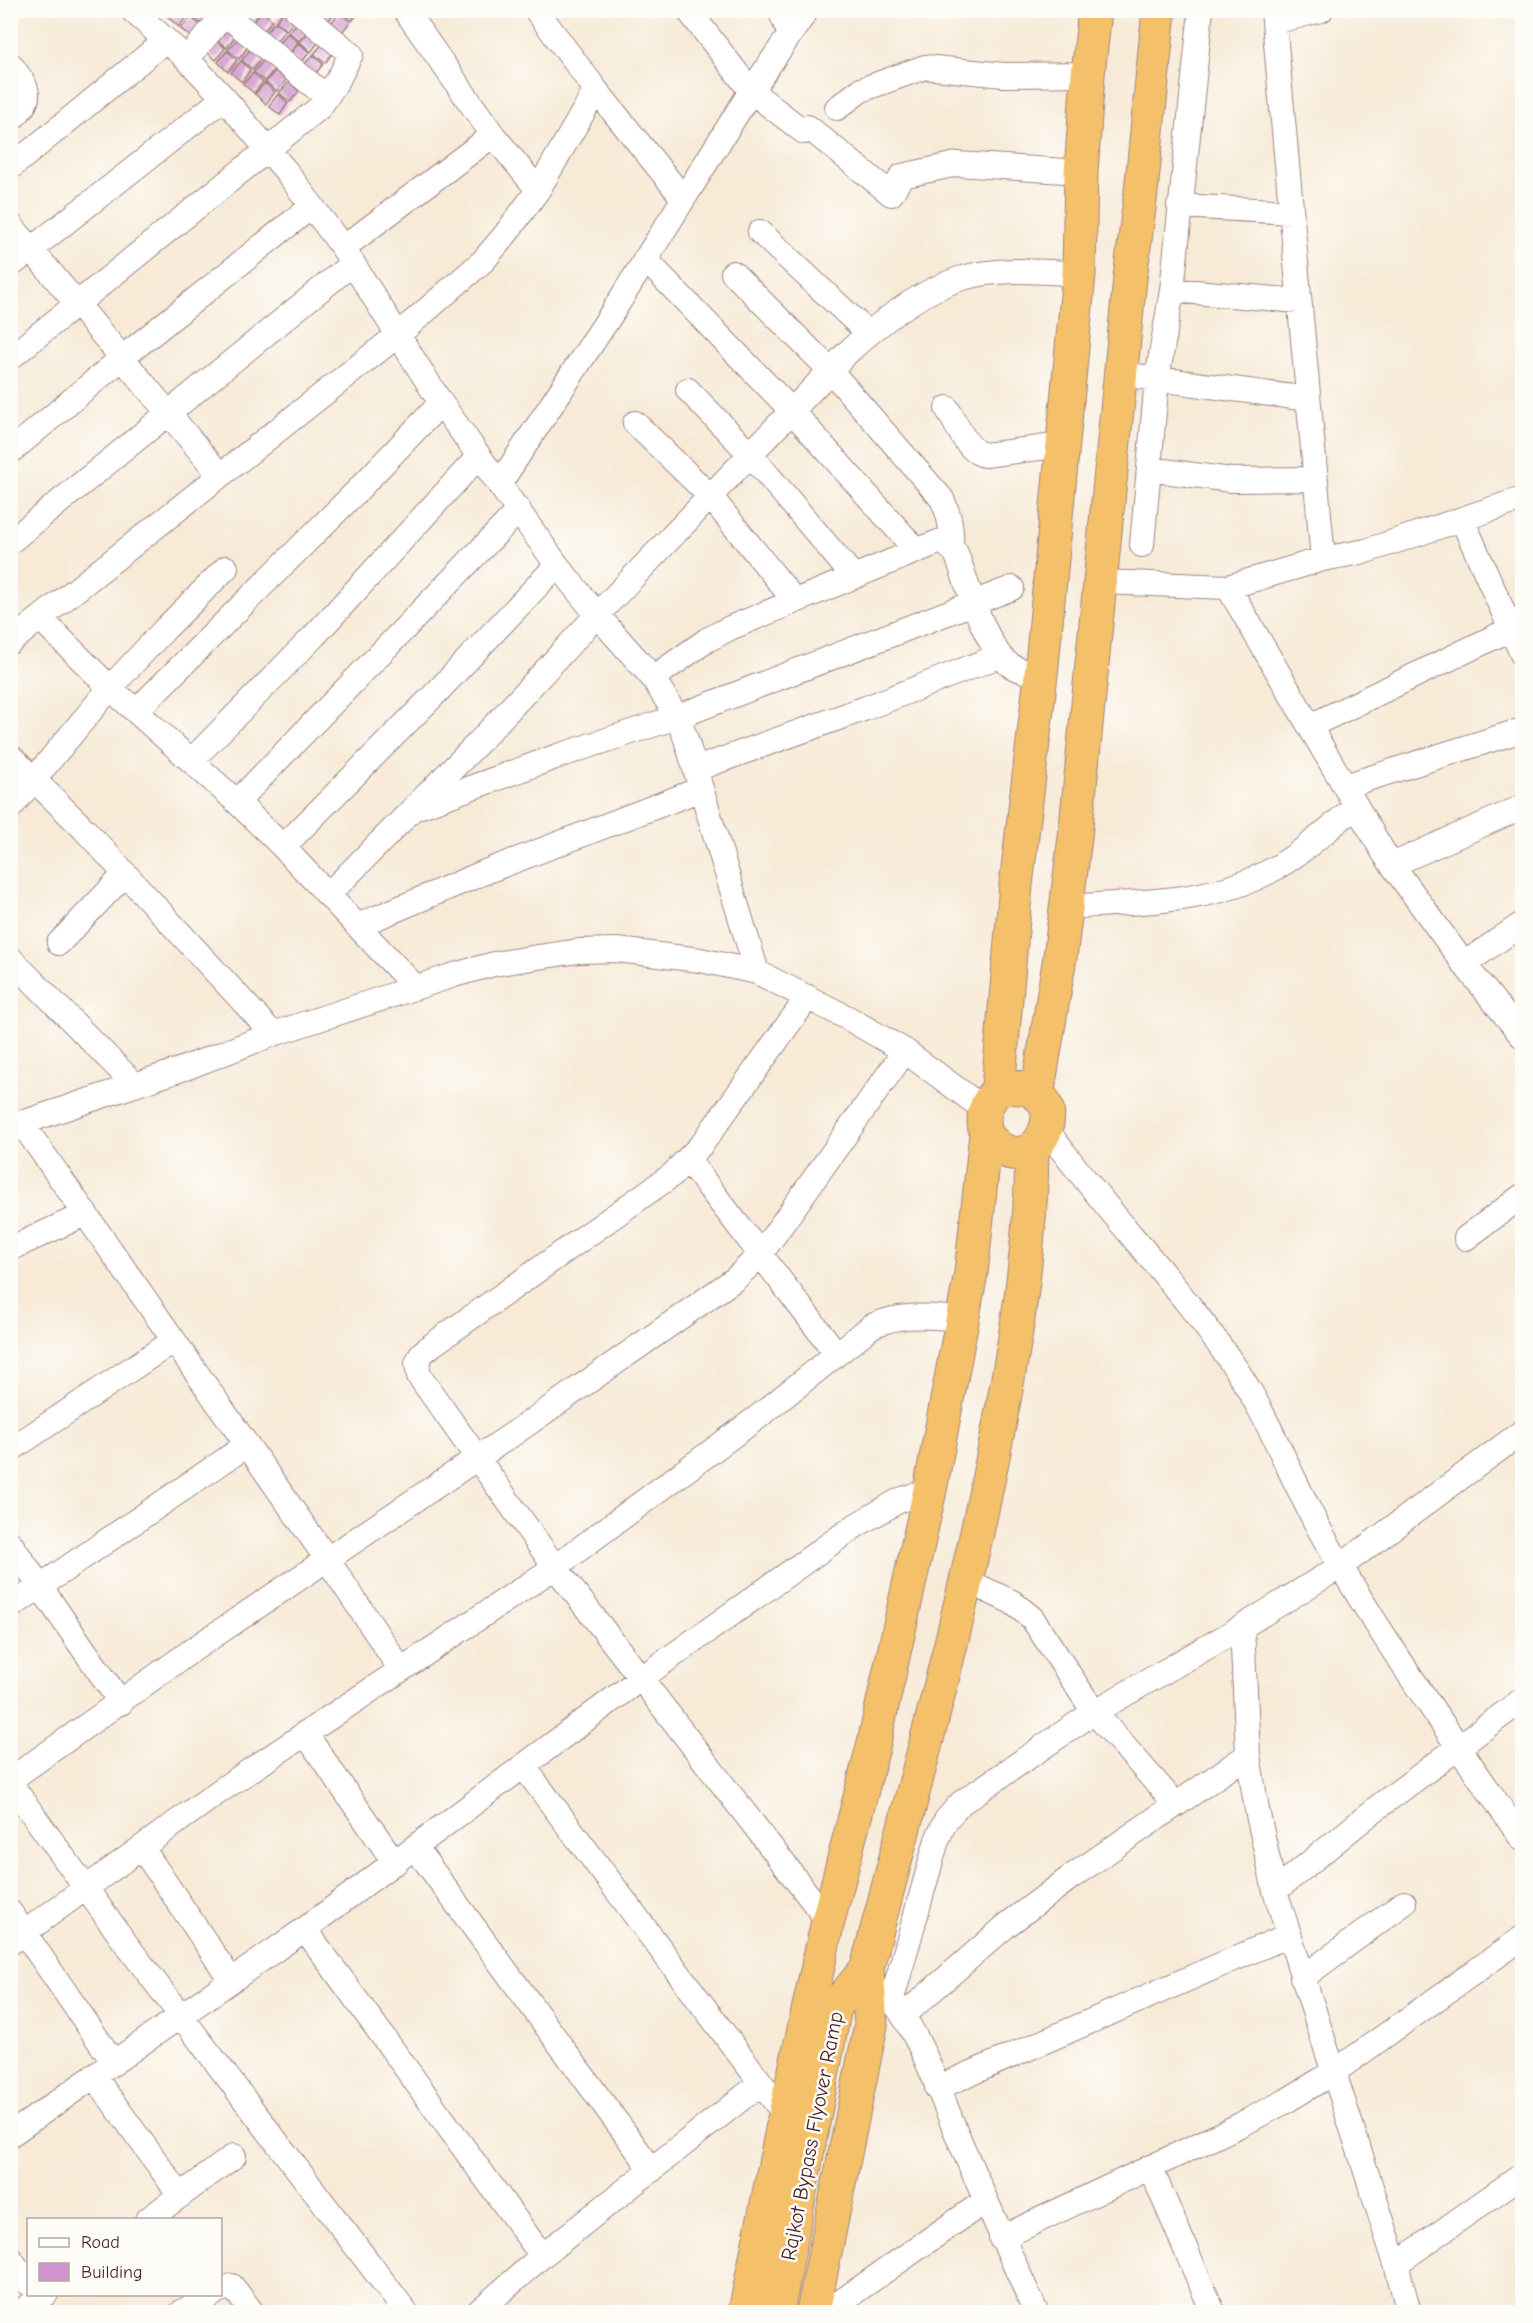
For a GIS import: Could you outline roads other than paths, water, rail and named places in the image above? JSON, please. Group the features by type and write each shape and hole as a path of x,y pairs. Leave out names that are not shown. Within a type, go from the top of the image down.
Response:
{"highway":[{"path":"745,2313 785,2115 828,1921 873,1747 930,1490 970,1273 1041,675 1079,274 1082,172 1088,74 1095,10"},
{"path":"1037,1095 1076,837 1159,10"},
{"path":"813,2313 871,2025 867,1968 967,1581 1009,1381 1029,1241 1040,1140 1049,1118 1037,1095 1026,1088 1013,1086 989,1111"},
{"path":"989,1111 994,1144 1005,1151 1018,1153 1040,1140"},
{"name":"Rajkot Bypass Flyover Ramp","path":"777,2313 835,2007 867,1968"}],"street":[{"path":"132,10 187,59 268,149 348,255 441,403 557,565 597,615 653,678 677,717 699,779 757,972"},
{"path":"10,358 268,149 305,122 327,97 351,54 297,10"},
{"path":"405,10 493,135 538,190"},
{"path":"536,10 596,90 683,198"},
{"path":"688,10 751,91 806,129 891,194 902,176 957,164 1082,172"},
{"path":"780,10 789,35"},
{"path":"500,483 751,91 807,10"},
{"path":"1142,545 1156,379 1172,290 1201,10"},
{"path":"1321,10 1273,16 1323,559"},
{"path":"187,59 224,12 327,97"},
{"path":"10,168 165,41"},
{"path":"10,64 26,85 28,93 27,103 10,120"},
{"path":"837,108 861,90 925,67 1004,75 1088,74"},
{"path":"10,642 399,334 483,261 538,190 596,90"},
{"path":"10,266 224,98"},
{"path":"10,542 169,414 348,255 493,135"},
{"path":"10,452 122,358 312,206"},
{"path":"1179,206 1291,212"},
{"path":"10,224 220,475"},
{"path":"760,232 868,333"},
{"path":"645,259 792,411 916,550"},
{"path":"328,895 416,808 710,496 868,333 915,301 958,279 1023,270 1079,274"},
{"path":"733,273 830,370 942,499 950,515 951,547"},
{"path":"1172,290 1299,301"},
{"path":"1121,374 1308,399"},
{"path":"688,390 750,454 853,576"},
{"path":"136,711 356,493 441,403"},
{"path":"947,408 971,448 978,454 986,455 1063,445"},
{"path":"635,423 710,496 794,600"},
{"path":"191,761 314,636 479,456"},
{"path":"1149,469 1231,480 1315,479"},
{"path":"1102,582 1228,587 1323,559 1366,551 1522,499"},
{"path":"237,802 519,510"},
{"path":"1462,519 1522,654"},
{"path":"653,678 707,640 794,600 938,542 951,547 956,553 974,602 999,656 1010,666 1041,675"},
{"path":"283,847 435,694 557,565"},
{"path":"10,808 110,688 225,568"},
{"path":"1228,587 1392,865 1464,964 1522,1036"},
{"path":"416,808 558,756 677,717 1012,588"},
{"path":"41,619 110,688 237,802 283,847 414,987"},
{"path":"1310,726 1511,629"},
{"path":"357,926 866,708 999,656"},
{"path":"1066,907 1208,893 1245,882 1270,872 1293,858 1350,796 1522,730"},
{"path":"10,756 125,874 273,1034"},
{"path":"1392,865 1522,807"},
{"path":"59,943 125,874"},
{"path":"1464,964 1522,924"},
{"path":"401,1670 327,1559 85,1214 16,1124 135,1085 273,1034 414,987 494,964 579,951 617,950 658,954 757,972 808,997 905,1051 989,1111"},
{"path":"14,970 135,1085"},
{"path":"808,997 688,1160 647,1194 422,1353 417,1363 419,1376 555,1567 828,1921"},
{"path":"402,2311 87,1889 10,1781 194,1649 735,1279 760,1255 905,1051"},
{"path":"1040,1140 1073,1166 1211,1333 1258,1405 1322,1534 1341,1566 1459,1748 1522,1839"},
{"path":"688,1160 836,1353"},
{"path":"1466,1238 1522,1196"},
{"path":"10,1249 85,1214"},
{"path":"18,1938 304,1733 555,1567 758,1417 872,1326 891,1318 914,1316 963,1319"},
{"path":"10,1450 173,1341"},
{"path":"898,2007 937,1839 946,1820 961,1803 1094,1712 1242,1627 1341,1566 1522,1432"},
{"path":"10,1607 247,1445"},
{"path":"10,2135 305,1929 640,1679 875,1512 900,1500 930,1490"},
{"path":"10,1543 121,1703"},
{"path":"967,1581 1012,1602 1032,1618 1094,1712 1176,1805"},
{"path":"1242,1627 1248,1755 1257,1810 1275,1891 1396,2264 1409,2313"},
{"path":"1275,1891 1378,1808 1522,1700"},
{"path":"304,1733 395,1863"},
{"path":"898,2007 1071,1877 1248,1755"},
{"path":"524,1767 785,2115"},
{"path":"415,1847 652,2170"},
{"path":"142,1848 231,1980"},
{"path":"1302,1978 1404,1903"},
{"path":"10,1912 18,1938 114,2063"},
{"path":"305,1929 542,2256"},
{"path":"937,2088 1289,1935"},
{"path":"1001,2238 1240,2125 1334,2072 1522,1938"},
{"path":"867,1968 898,2007 937,2088 1001,2238 1036,2313"},
{"path":"94,2076 180,2195"},
{"path":"478,2313 542,2256 761,2083"},
{"path":"150,2218 234,2156"},
{"path":"1150,2167 1213,2313"},
{"path":"1396,2264 1522,2175"},
{"path":"826,2313 985,2200"},
{"path":"10,2258 27,2279"},
{"path":"222,2289 232,2286 252,2313"},
{"path":"20,2313 35,2296"},
{"path":"182,2313 211,2296"}]}
